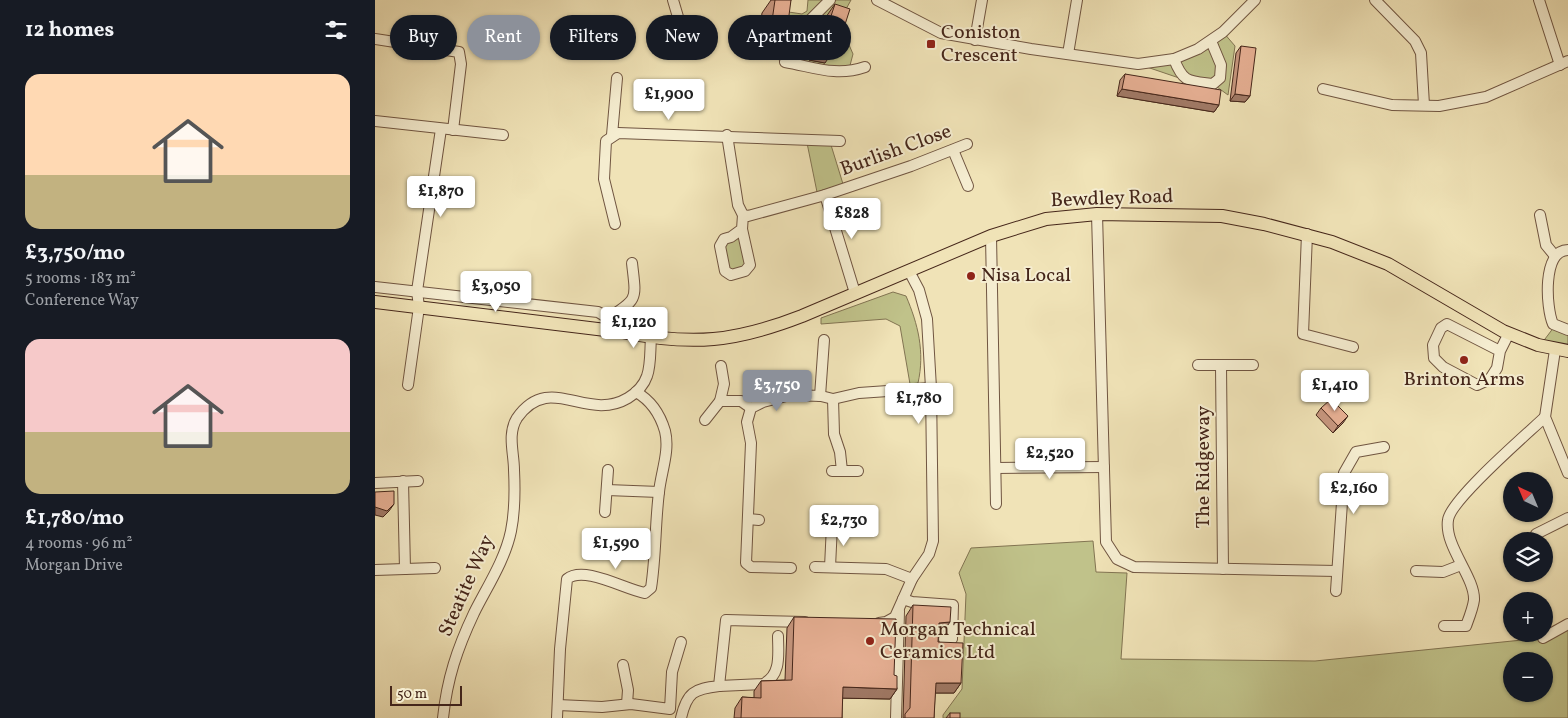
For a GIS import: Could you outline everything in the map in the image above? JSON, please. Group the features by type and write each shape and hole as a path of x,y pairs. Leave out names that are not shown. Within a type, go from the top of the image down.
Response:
{"main road":[{"name":"Bewdley Road","path":"375,302 622,332 651,338 706,340 751,334 802,316 991,236 1046,219 1097,214 1222,216 1307,234 1389,264 1509,333 1562,350"}],"street":[{"path":"673,0 677,15"},
{"path":"830,0 798,32 785,62 822,70 848,73 865,68"},
{"path":"877,0 941,33 975,40 1138,64 1186,56 1211,41 1255,0"},
{"path":"975,40 982,0"},
{"path":"1068,54 1077,0"},
{"path":"1375,0 1415,41 1421,53 1424,106"},
{"path":"1323,90 1392,105 1439,106 1486,97 1564,63 1539,0"},
{"path":"375,39 459,52 461,64 453,130"},
{"path":"1174,59 1179,71 1188,81 1213,84 1220,78 1221,65 1211,41"},
{"path":"615,224 604,179 607,141 612,135 617,78"},
{"path":"375,121 503,135"},
{"path":"408,385 419,307 417,292 441,129"},
{"name":"Burlish Close","path":"612,135 618,133 727,135 840,141"},
{"path":"727,135 737,205 743,215 742,229 750,265 748,269 731,275 727,274 720,246 724,239 731,237 742,229"},
{"name":"Burlish Close","path":"743,215 755,215 825,195 967,144"},
{"path":"953,150 968,186"},
{"path":"825,195 855,293"},
{"path":"1097,214 1106,542 1117,560 1134,567 1337,571"},
{"path":"1540,215 1546,245 1553,259 1548,312 1553,324 1568,330"},
{"path":"1307,234 1303,334 1353,347"},
{"path":"991,236 996,504"},
{"path":"731,237 745,242"},
{"path":"1553,259 1563,250 1568,250"},
{"path":"608,318 633,300 635,293 632,263"},
{"path":"867,623 886,622 895,617 912,579 929,554 933,541 931,388 927,319 919,290 909,271"},
{"path":"375,287 598,312 608,318 622,332"},
{"path":"1500,351 1447,324 1441,328 1432,351 1434,358 1443,367 1477,385 1490,378 1498,365 1500,351 1509,333"},
{"path":"557,718 560,649 567,579 577,575 592,577 645,593 651,588 659,492 666,444 665,432 651,402 636,392 647,375 651,338"},
{"path":"820,396 824,340"},
{"path":"1444,626 1466,626 1474,599 1450,538 1448,518 1455,505 1472,487 1545,417 1562,350"},
{"path":"1198,365 1253,365"},
{"path":"705,420 720,401 724,384 721,366"},
{"name":"The Ridgeway","path":"1221,366 1223,569"},
{"path":"791,568 751,567 746,563 751,443 747,422 751,408 763,402 790,395 820,396 833,399 859,393 931,388"},
{"name":"Steatite Way","path":"443,718 447,683 453,660 505,550 511,532 515,502 511,441 517,418 533,403 545,397 560,397 587,406 607,407 619,403 636,392"},
{"path":"833,399 834,434 840,452 837,471 858,471"},
{"path":"720,401 741,401 751,408"},
{"path":"1545,417 1568,472"},
{"path":"1336,591 1344,473 1357,452 1384,447"},
{"path":"996,468 1104,466"},
{"path":"605,512 608,470"},
{"path":"403,481 405,569"},
{"path":"375,483 418,481"},
{"path":"607,490 659,492"},
{"path":"1540,532 1568,518"},
{"path":"748,519 759,520"},
{"path":"830,567 832,525"},
{"path":"1416,571 1443,572 1461,565"},
{"path":"815,567 886,569 912,579"},
{"path":"375,570 435,568"},
{"path":"903,599 912,602 953,605 952,639 944,639"},
{"path":"896,718 899,610"},
{"path":"719,686 726,620 820,622"},
{"path":"1553,632 1568,624"},
{"path":"681,718 685,704 692,693 701,688 763,684 769,680 778,667 778,636"},
{"path":"558,705 602,707 627,704 669,713 671,686 681,642"},
{"path":"623,664 628,690 627,704"}],"green space":[{"path":"808,0 851,0 843,15 781,15 782,11 802,14 807,11"},
{"path":"1223,32 1235,46 1228,95 1213,84 1188,81 1138,64 1158,63"},
{"path":"851,49 853,54 848,73 780,60 851,60"},
{"path":"807,143 831,145 843,184 817,192"},
{"path":"742,229 750,265 731,275 721,242"},
{"path":"893,292 906,296 914,317 919,338 921,360 918,383 910,384 900,326 886,319 821,324 821,318"},
{"path":"1554,327 1568,333 1568,348 1542,343"},
{"path":"1093,541 1096,572 1127,573 1121,659 1315,661 1503,642 1553,642 1553,632 1568,624 1568,718 943,718 943,715 962,689 966,594 959,573 971,548"}],"building":[{"path":"775,0 791,0 789,15 773,15"},
{"path":"835,4 850,9 848,15 831,15"},
{"path":"1241,46 1256,48 1250,96 1235,94"},
{"path":"1125,74 1221,90 1219,105 1122,89"},
{"path":"1331,399 1348,416 1338,426 1321,408"},
{"path":"394,491 394,504 387,511 375,507 375,492"},
{"path":"913,605 951,607 950,622 939,623 938,642 963,643 961,683 936,683 934,718 905,718 905,714 910,708"},
{"path":"794,617 896,619 894,675 897,676 897,689 843,687 842,718 741,718 742,697 761,698 761,681 792,680"},
{"path":"950,713 960,713 960,718 950,718"}],"place":[{"name":"Coniston Crescent","path":"931,44"},
{"name":"Nisa Local","path":"971,276"},
{"name":"Brinton Arms","path":"1464,360"},
{"name":"Morgan Technical Ceramics Ltd","path":"870,641"}]}
